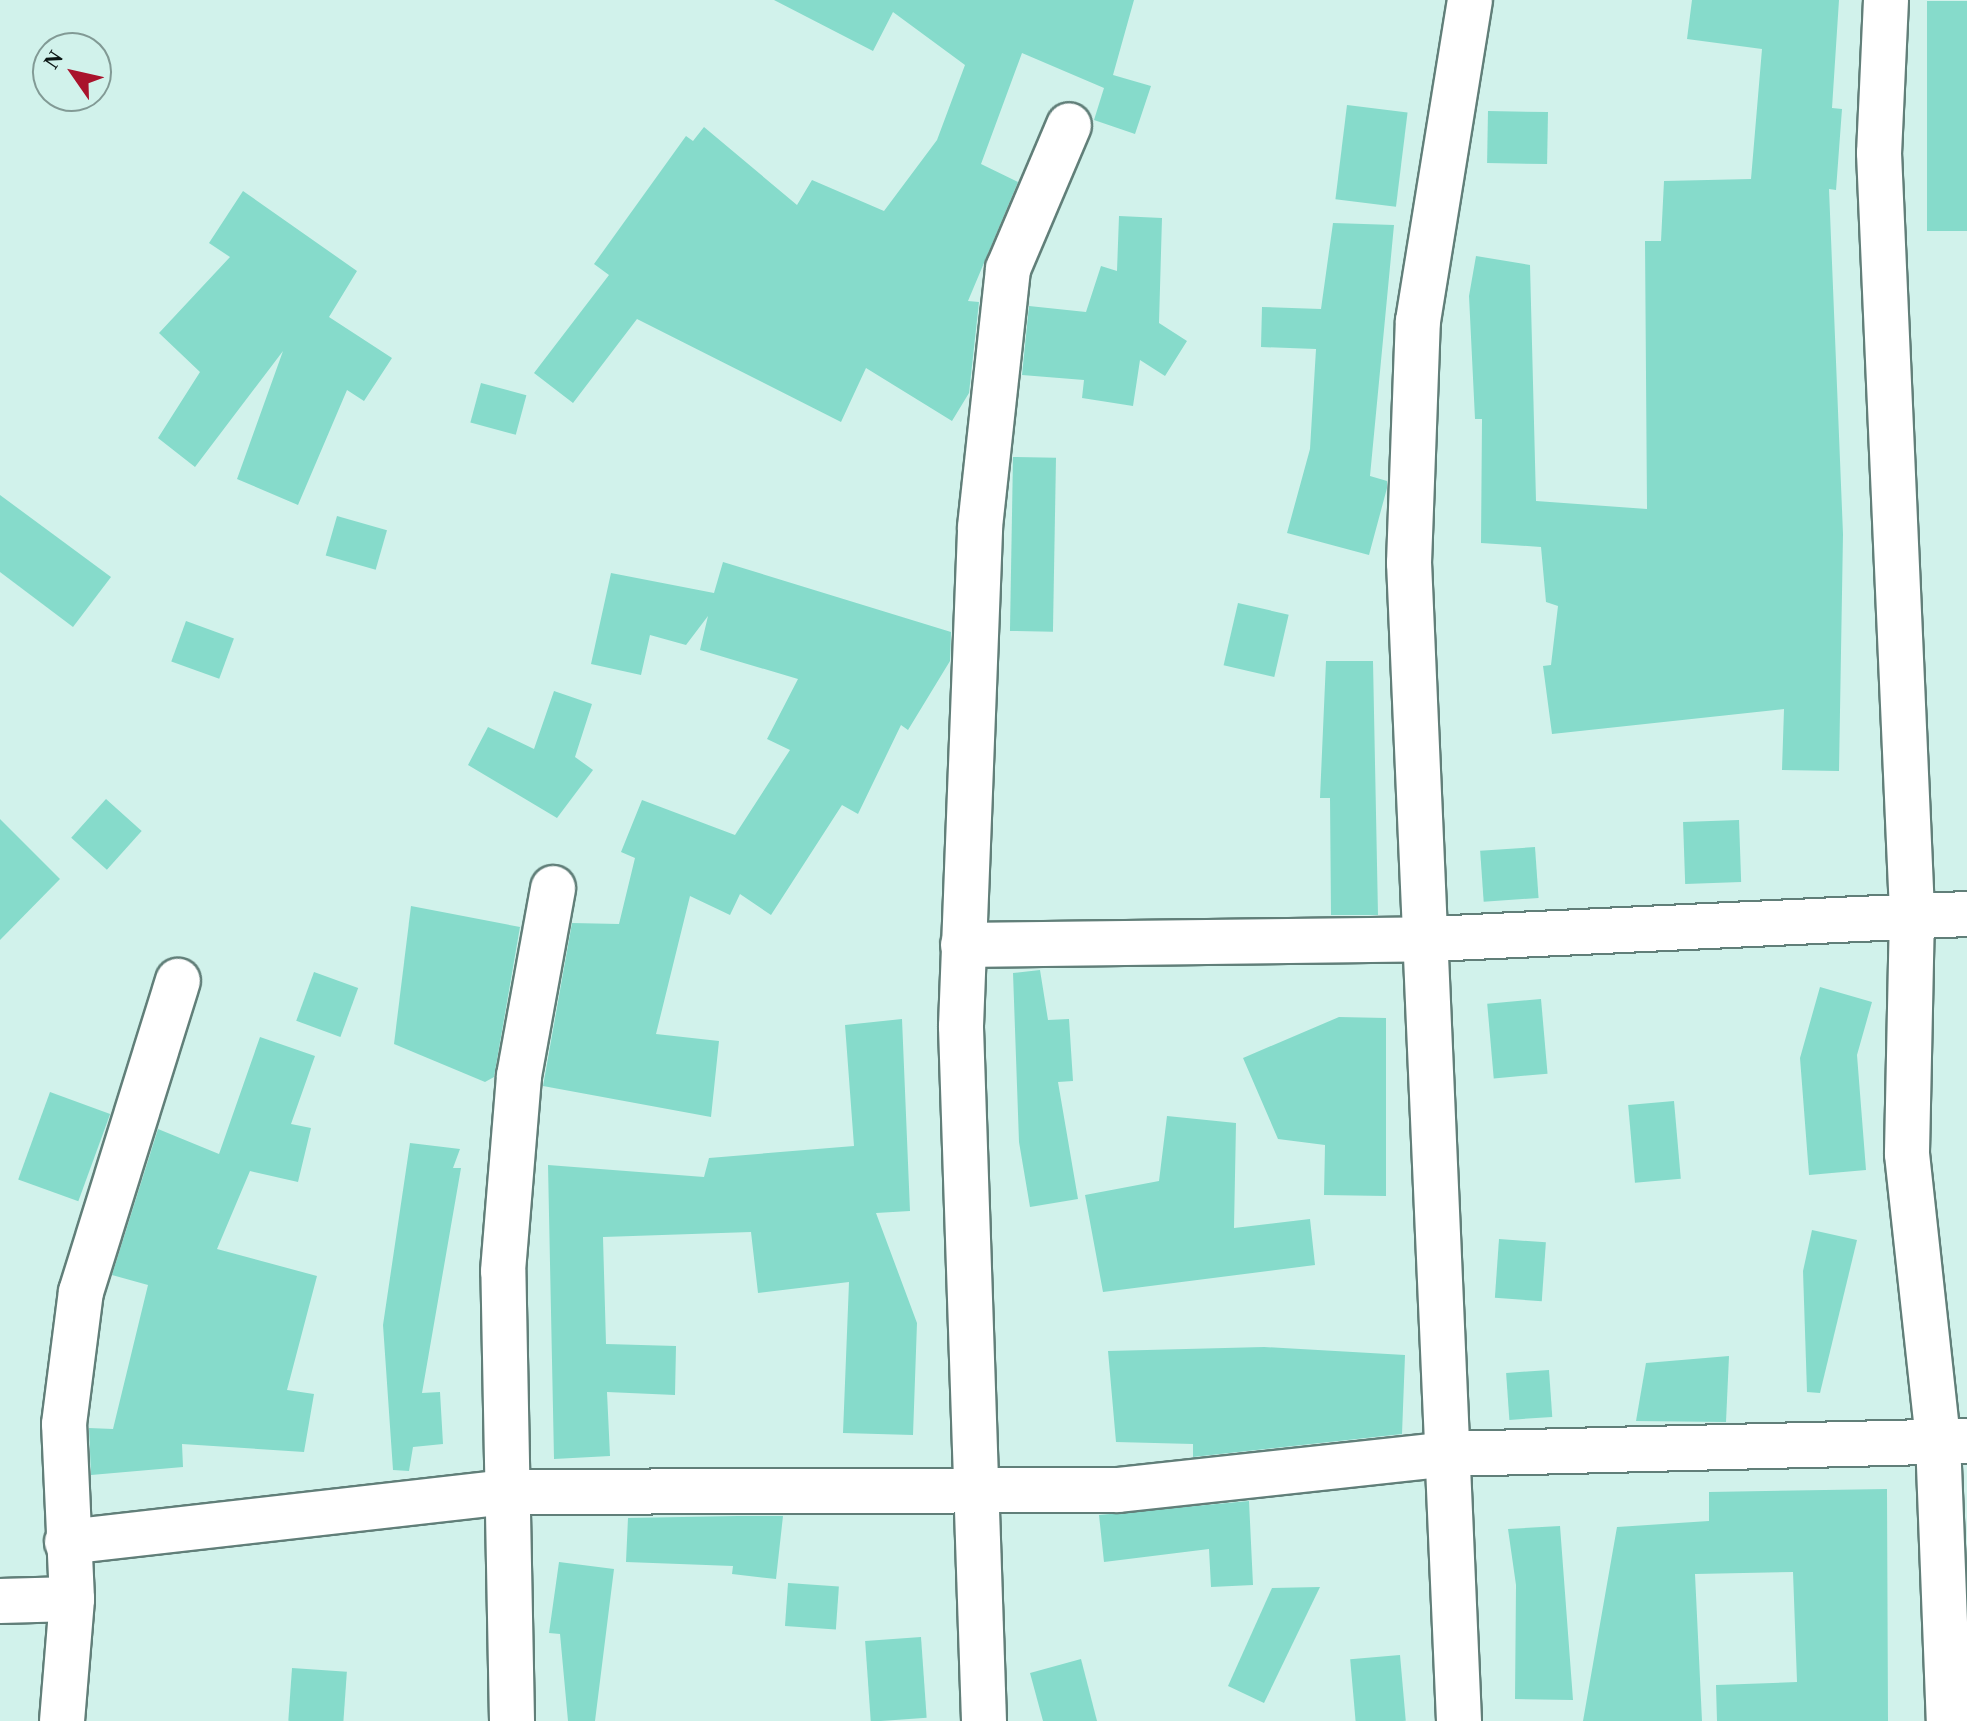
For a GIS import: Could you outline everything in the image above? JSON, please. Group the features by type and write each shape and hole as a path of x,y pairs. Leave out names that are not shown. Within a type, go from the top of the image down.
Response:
{"street":[{"path":"1459,1721 1430,939 1409,563 1418,321 1470,0"},
{"path":"1886,0 1879,153 1912,913 1907,1154 1952,1440 1949,1721"},
{"path":"984,1721 973,1489 963,945 974,818 980,527 1006,282 1069,125"},
{"path":"512,1721 503,1492 505,1241 519,1076 553,888"},
{"path":"963,945 1430,939 1912,913 1967,914"},
{"path":"62,1721 72,1599 64,1424 81,1292 178,981"},
{"path":"67,1542 503,1492 1118,1490 1447,1454 1952,1440"},
{"path":"0,1601 72,1599"}],"building":[{"path":"774,0 1134,0 1113,75 1151,86 1135,134 1094,120 1104,88 1022,53 981,164 1018,182 968,301 979,302 969,393 952,421 866,368 841,422 637,319 573,403 534,373 609,275 594,264 686,136 693,141 704,127 797,205 812,180 884,211 937,140 965,65 893,12 873,51"},
{"path":"1692,0 1839,0 1832,108 1842,109 1836,190 1829,189 1843,534 1839,771 1782,770 1784,709 1552,734 1543,666 1551,665 1558,606 1546,602 1541,547 1481,543 1482,419 1475,419 1469,296 1476,256 1530,265 1536,501 1647,509 1645,241 1661,241 1664,181 1751,179 1762,49 1687,39"},
{"path":"1927,1 1967,1 1967,231 1927,231"},
{"path":"1347,105 1408,112 1396,207 1335,199"},
{"path":"1488,111 1548,112 1547,164 1487,163"},
{"path":"243,191 357,271 329,317 392,358 364,401 347,390 298,505 237,479 283,351 195,467 158,438 200,372 159,333 230,257 209,243"},
{"path":"1119,216 1162,218 1159,323 1187,341 1165,376 1140,360 1133,406 1082,398 1084,380 1022,375 1029,306 1086,312 1101,266 1117,271"},
{"path":"1333,223 1394,225 1370,476 1387,481 1387,488 1369,555 1287,533 1310,449 1316,349 1261,347 1262,307 1321,309"},
{"path":"481,383 526,395 516,435 470,423"},
{"path":"1013,457 1056,458 1053,632 1010,631"},
{"path":"0,495 111,577 73,627 0,572"},
{"path":"337,516 387,530 376,570 326,555"},
{"path":"723,562 951,632 950,661 908,730 901,725 858,814 842,805 771,915 740,894 730,915 690,896 656,1034 719,1041 711,1117 543,1086 572,923 619,924 635,858 621,852 642,800 735,835 790,750 767,739 798,679 700,650 708,616 686,645 650,635 641,675 591,664 611,573 714,593"},
{"path":"1238,603 1289,615 1274,677 1224,665"},
{"path":"186,621 234,638 219,679 171,661"},
{"path":"1326,661 1373,661 1378,915 1331,915 1330,798 1320,798"},
{"path":"554,691 592,704 575,757 593,770 557,818 468,765 488,727 534,749"},
{"path":"106,799 142,831 107,870 71,838"},
{"path":"0,819 60,879 0,940"},
{"path":"1739,820 1741,882 1685,884 1683,822"},
{"path":"1535,847 1539,898 1484,902 1480,851"},
{"path":"411,906 520,927 494,1077 485,1082 394,1044"},
{"path":"1040,970 1048,1020 1069,1019 1073,1081 1058,1082 1078,1199 1030,1207 1019,1142 1013,973"},
{"path":"314,972 358,988 340,1037 296,1021"},
{"path":"1820,987 1872,1002 1857,1055 1866,1170 1809,1175 1800,1058"},
{"path":"1541,999 1548,1074 1494,1078 1487,1004"},
{"path":"1339,1017 1386,1018 1386,1196 1324,1195 1325,1145 1278,1139 1243,1058"},
{"path":"902,1019 910,1211 876,1213 917,1323 913,1435 843,1433 849,1282 758,1293 751,1232 603,1237 606,1344 676,1346 675,1395 607,1392 610,1456 554,1459 548,1165 704,1177 709,1158 854,1146 845,1025"},
{"path":"260,1037 315,1056 291,1124 311,1128 298,1182 250,1171 217,1249 317,1276 287,1390 314,1394 304,1452 182,1444 183,1467 91,1475 89,1428 113,1429 148,1285 112,1275 158,1129 219,1154"},
{"path":"50,1092 110,1114 78,1201 18,1179"},
{"path":"1674,1101 1681,1179 1635,1183 1628,1105"},
{"path":"1167,1116 1236,1123 1234,1228 1310,1219 1315,1265 1103,1292 1085,1195 1159,1181"},
{"path":"410,1143 460,1149 453,1168 461,1168 422,1393 440,1392 443,1444 413,1447 409,1471 393,1470 383,1325"},
{"path":"1812,1230 1857,1240 1820,1393 1807,1392 1803,1271"},
{"path":"1499,1239 1546,1242 1542,1301 1495,1298"},
{"path":"1264,1347 1405,1355 1402,1434 1193,1457 1193,1444 1116,1442 1108,1351"},
{"path":"1729,1356 1726,1422 1636,1421 1646,1363"},
{"path":"1549,1370 1552,1417 1509,1420 1506,1373"},
{"path":"1887,1489 1888,1721 1717,1721 1716,1685 1797,1682 1793,1572 1695,1574 1702,1721 1583,1721 1617,1527 1709,1521 1709,1492"},
{"path":"1249,1501 1253,1585 1211,1587 1209,1549 1104,1562 1099,1515"},
{"path":"783,1516 776,1579 732,1574 733,1566 626,1562 628,1518"},
{"path":"1560,1526 1573,1700 1515,1699 1516,1585 1508,1529"},
{"path":"559,1562 614,1569 595,1721 568,1721 560,1634 549,1633"},
{"path":"788,1583 839,1587 836,1629 785,1626"},
{"path":"1320,1587 1264,1703 1228,1686 1272,1588"},
{"path":"921,1637 927,1718 871,1721 865,1641"},
{"path":"1400,1655 1406,1721 1356,1721 1350,1659"},
{"path":"1081,1659 1097,1721 1043,1721 1030,1673"},
{"path":"292,1668 347,1672 343,1721 288,1721"}]}
